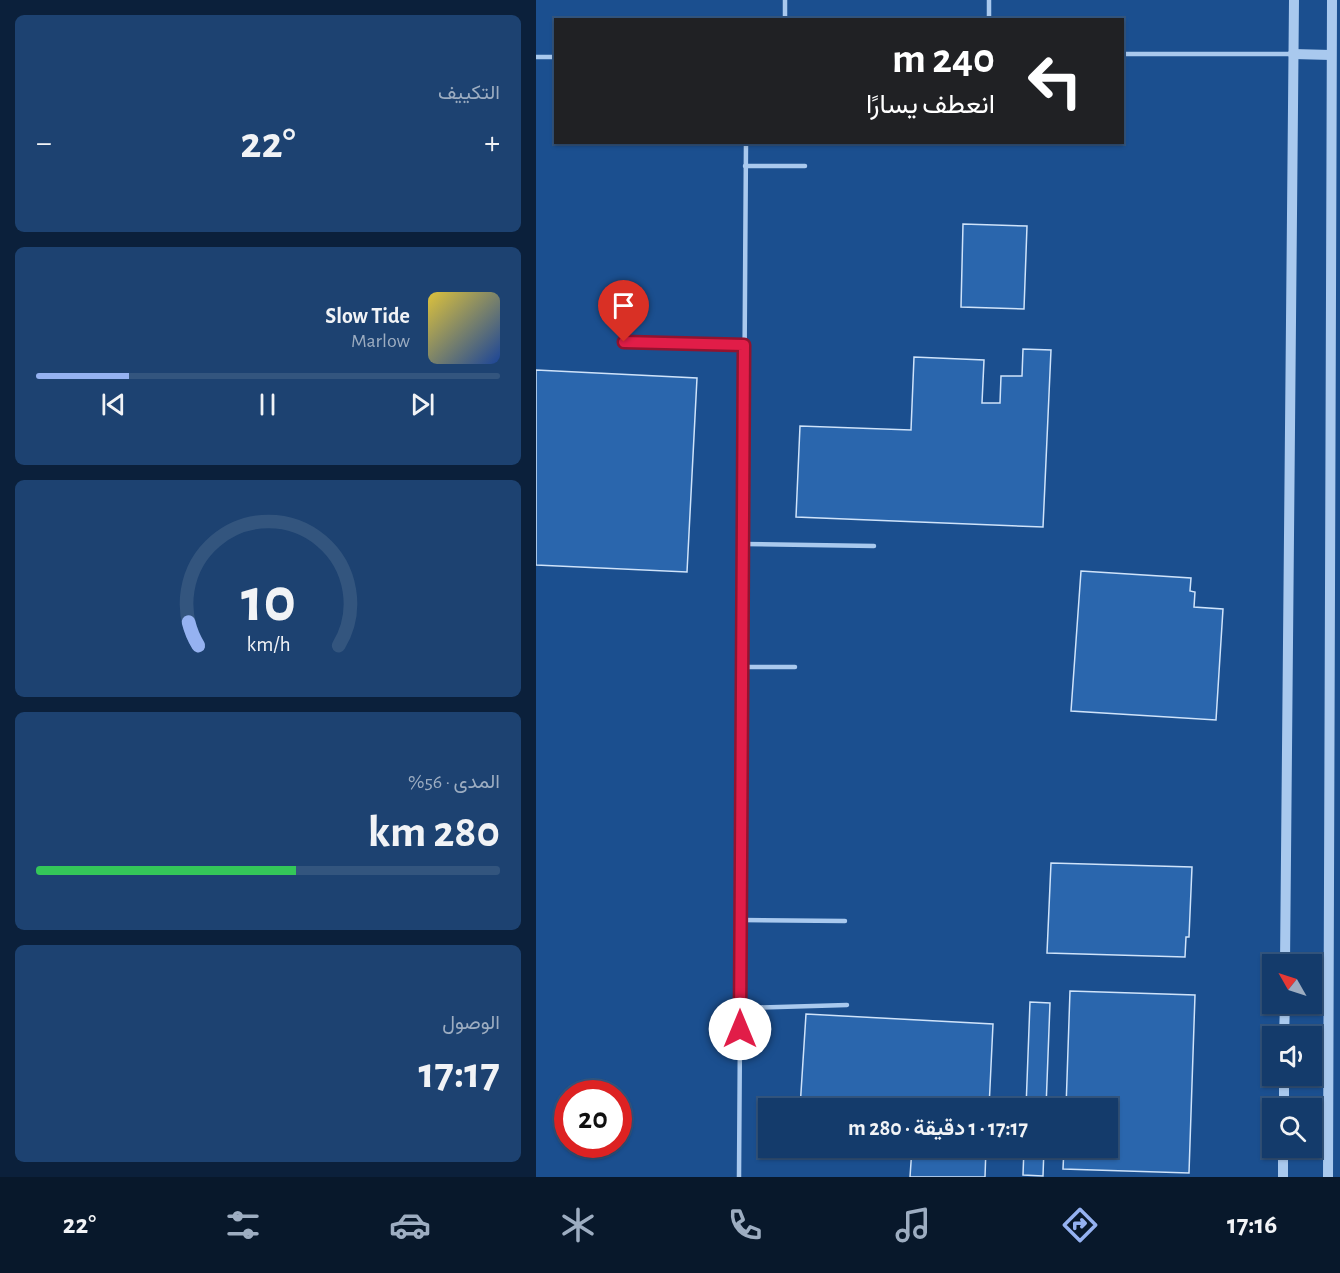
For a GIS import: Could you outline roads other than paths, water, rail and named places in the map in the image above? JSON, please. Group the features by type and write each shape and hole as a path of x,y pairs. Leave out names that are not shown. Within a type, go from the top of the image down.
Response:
{"street":[{"path":"1285,954 1294,0"},
{"path":"1328,1177 1332,0"},
{"path":"1293,54 1331,55"},
{"path":"1283,1158 1283,1177"}],"lane":[{"path":"785,0 785,18"},
{"path":"989,0 989,18"},
{"path":"1124,54 1293,54"},
{"path":"536,57 554,57"},
{"path":"739,1177 746,144"},
{"path":"745,166 805,166"},
{"path":"624,342 744,345"},
{"path":"743,544 874,546"},
{"path":"742,667 795,667"},
{"path":"741,920 845,921"},
{"path":"740,1008 848,1005"}]}
